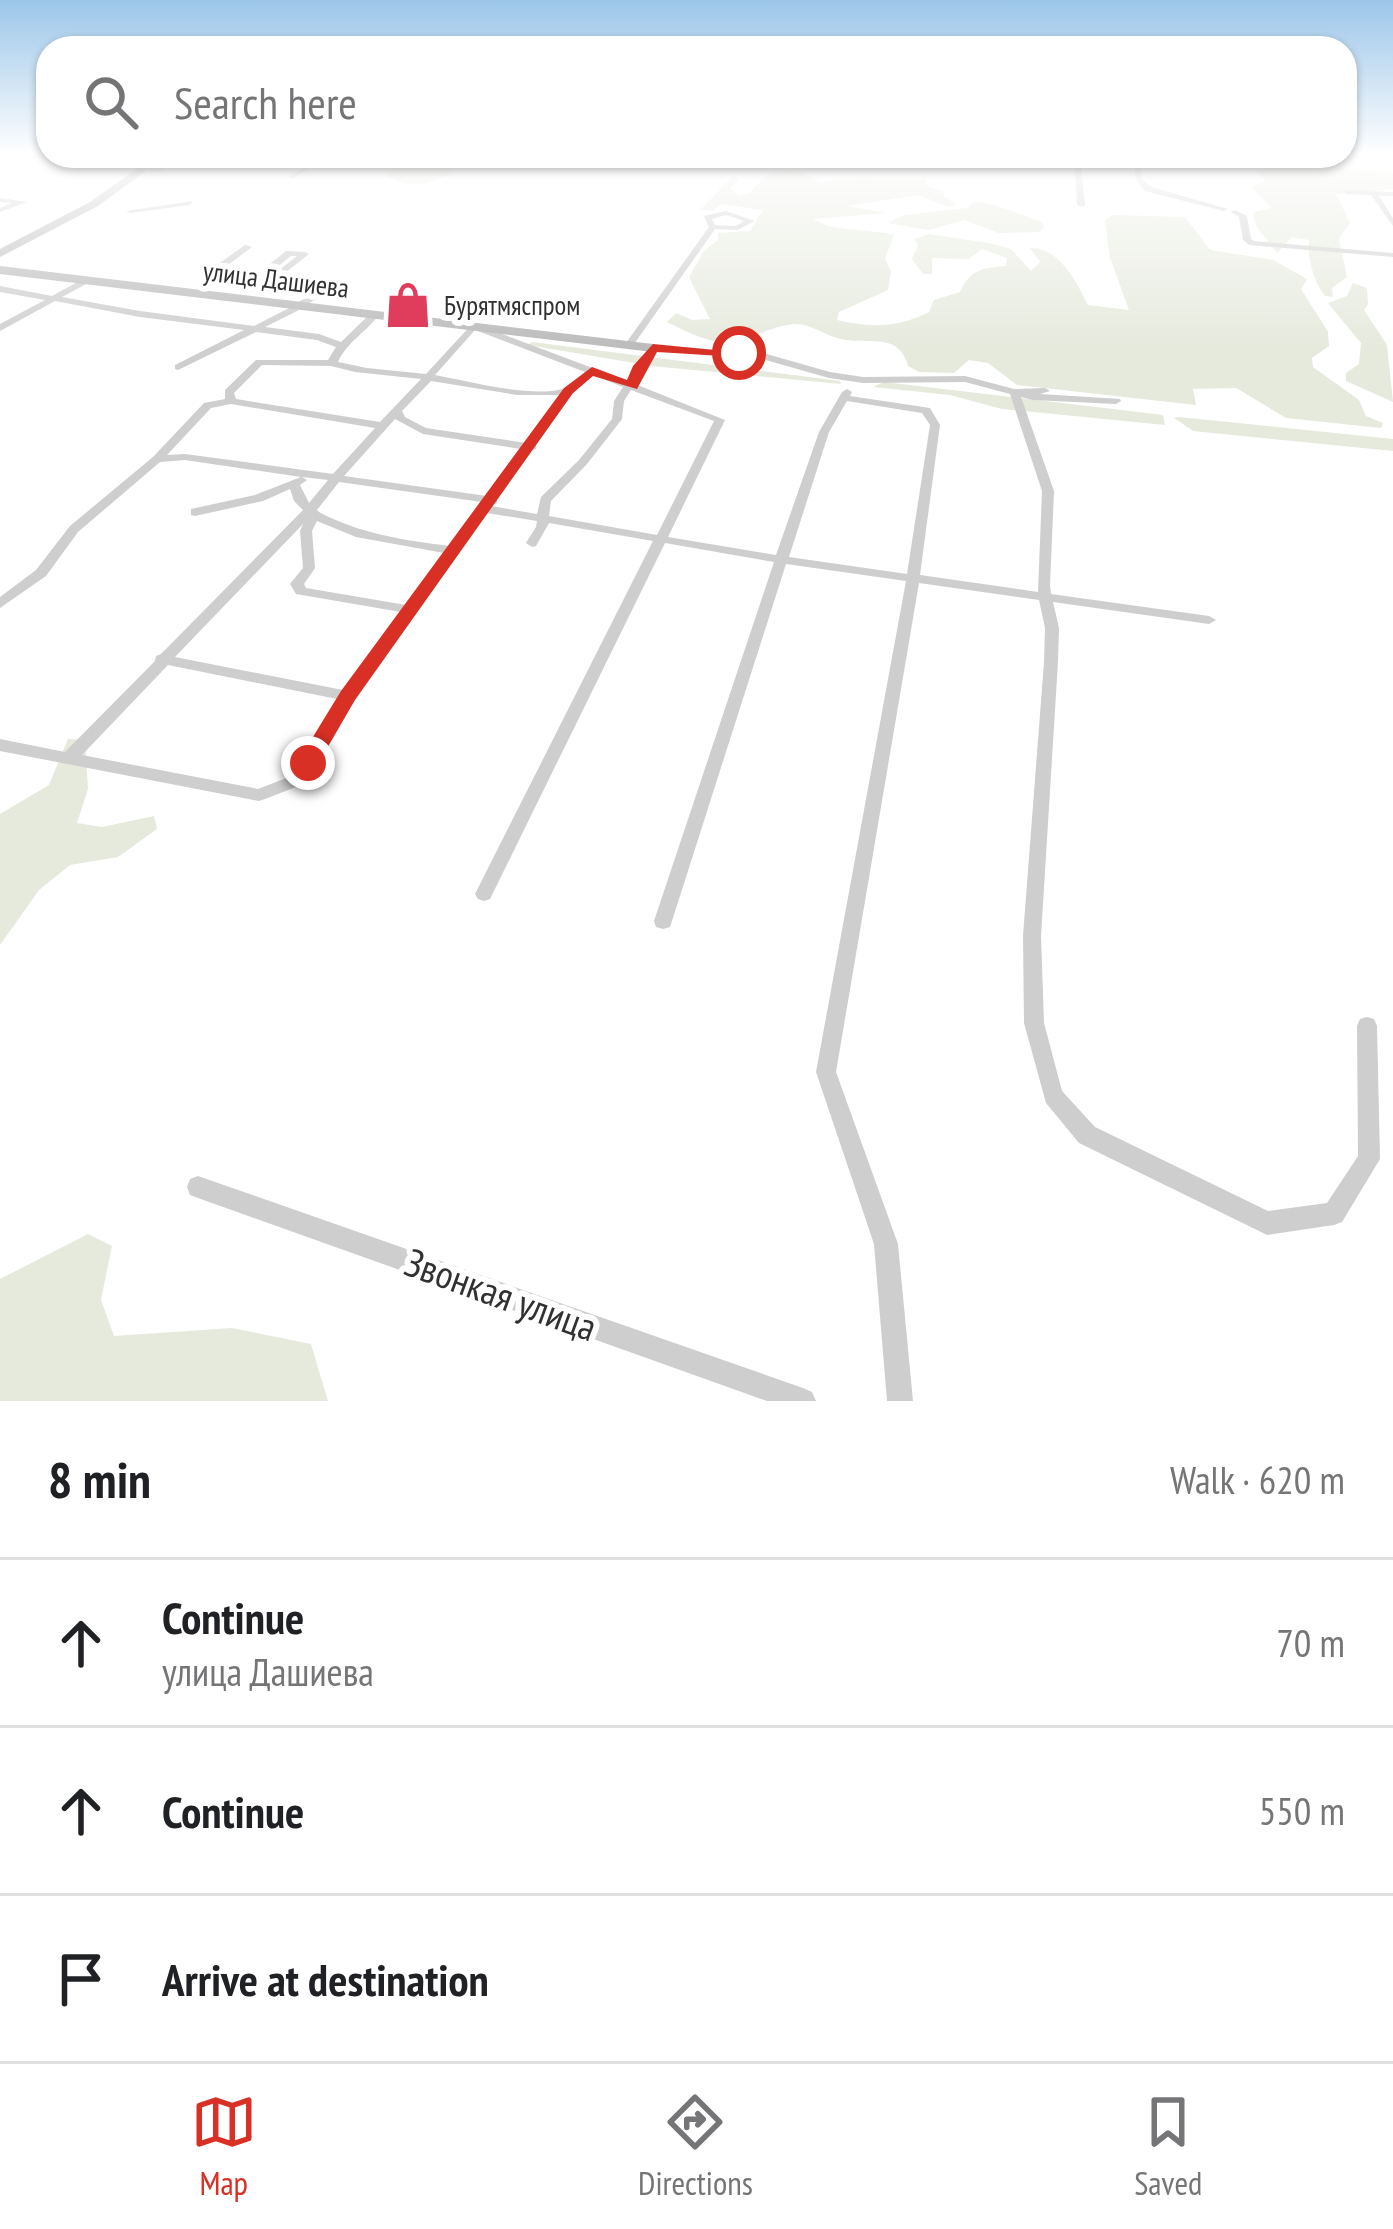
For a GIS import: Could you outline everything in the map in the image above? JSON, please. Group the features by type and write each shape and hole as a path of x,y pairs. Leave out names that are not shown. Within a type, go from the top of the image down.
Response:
{"street":[{"path":"0,254 67,219"},
{"path":"708,219 713,227"},
{"path":"713,227 737,228 751,221 746,219"},
{"path":"1242,219 1246,240 1257,244 1393,255"},
{"path":"629,345 713,227"},
{"path":"213,272 248,247"},
{"path":"259,277 289,253 305,254 273,278"},
{"name":"улица Дашиева","path":"0,270 652,350"},
{"path":"28,274 0,289 319,337 340,345"},
{"path":"1,326 85,281"},
{"path":"178,368 249,328 304,307 330,286"},
{"path":"332,363 340,345 374,315"},
{"path":"411,610 301,591 297,584 310,568 306,531 335,476 432,377 473,326 720,420 484,894"},
{"path":"582,343 763,356 846,377 965,379 1072,401 1116,401"},
{"path":"532,543 542,527 539,518 545,500 583,462 616,418 619,401 652,350"},
{"path":"231,400 230,392 259,362 332,363 365,373 432,377 529,394 569,391"},
{"path":"828,365 846,377"},
{"path":"846,377 865,370"},
{"path":"0,745 259,795 295,781 347,696 569,391 592,371"},
{"path":"663,921 824,432 845,398 846,377"},
{"path":"1014,392 1045,391"},
{"path":"1014,392 1048,491 1044,597 1052,628 1051,662 1031,936 1034,1023 1054,1096 1087,1135 1268,1223 1334,1214 1369,1159 1367,1027"},
{"path":"845,398 926,410 935,425 913,580 826,1072 886,1244 900,1401"},
{"path":"0,604 41,573 74,529 157,459 208,405 231,400 385,426"},
{"path":"398,413 400,419 423,431 532,447"},
{"path":"157,459 184,457 335,476 661,540 1209,620"},
{"path":"195,512 259,498 309,475"},
{"path":"294,483 295,494 312,513 358,533 455,551"},
{"path":"69,758 161,659 312,513"},
{"path":"161,659 347,696"},
{"name":"Звонкая улица","path":"198,1187 803,1401"}],"shaded area":[{"path":"757,219 813,219 831,227 894,234 885,259 891,271 888,290 839,312 837,320 873,325 895,324 929,312 934,300 960,292 978,271 1006,266 1007,258 982,249 969,259 932,258 932,274 923,274 912,259 918,245 914,239 929,234 994,244 1011,249 1031,271 1040,262 1030,248 1040,249 1065,267 1088,305 1129,310 1110,258 1105,220 1187,219 1210,250 1273,260 1307,279 1301,289 1328,332 1329,346 1312,358 1313,367 1359,400 1366,416 1383,423 1381,428 1286,418 1236,388 1193,389 1196,405 1017,385 988,363 969,360 954,373 919,372 908,366 892,344 839,339 800,324 721,342 667,322 676,313 692,320 710,319 689,277 704,251 718,240 718,233 750,231"},
{"path":"895,219 1036,219 1044,226 1039,232 999,233 964,220 929,230 888,223"},
{"path":"1255,219 1348,219 1339,238 1347,277 1332,288 1333,297 1325,296 1315,277 1309,240 1292,237 1277,253"},
{"path":"1353,283 1367,288 1364,310 1387,345 1393,402 1346,381 1346,373 1359,364 1361,343 1328,303 1347,296"},
{"path":"528,345 841,384 652,366"},
{"path":"884,382 1163,415 1165,425 1002,409 950,395 873,387"},
{"path":"1174,418 1393,439 1393,451 1193,431"},
{"path":"68,739 85,740 88,789 77,823 102,827 154,816 157,829 118,857 70,865 39,890 0,945 0,814 49,785"},
{"path":"88,1234 112,1246 101,1300 114,1336 232,1328 311,1344 328,1401 0,1401 0,1279"}],"place":[{"name":"Бурятмяспром","path":"408,305"}],"route":[{"path":"308,763 347,696 569,391 592,371 632,386 653,348 739,353"}]}
